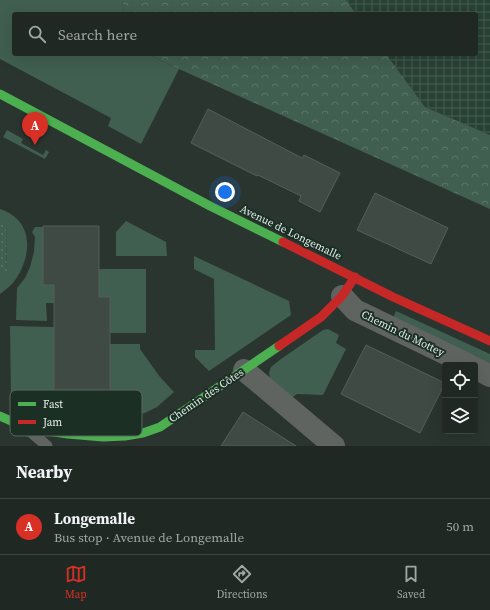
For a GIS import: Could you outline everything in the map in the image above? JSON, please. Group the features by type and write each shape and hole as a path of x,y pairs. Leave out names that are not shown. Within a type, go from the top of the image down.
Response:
{"street":[{"name":"Avenue de Longemalle","path":"0,94 210,206 394,297 490,341"},
{"name":"Chemin des Côtes","path":"142,433 160,427 321,317 342,296 355,277"},
{"name":"Chemin du Mottey","path":"342,296 355,310 463,362"},
{"path":"244,370 334,446"},
{"path":"478,370 490,376"},
{"name":"Chemin des Côtes","path":"0,416 10,420"},
{"name":"Chemin des Côtes","path":"91,436 126,436"}],"lane":[{"name":"Chemin des Côtes","path":"36,436 47,446"}],"shaded area":[{"path":"346,0 490,0 490,135 425,107 387,56 478,56 478,12 355,12"}],"green space":[{"path":"0,0 122,0 124,12 12,12 12,56 152,56 179,69 141,144 108,126 111,118 0,59"},
{"path":"122,0 346,0 355,12 124,12"},
{"path":"152,56 387,56 425,107 490,135 490,209"},
{"path":"7,130 23,139 21,143 43,155 46,150 49,152 45,159 3,137"},
{"path":"0,209 11,214 19,221 27,238 27,248 22,269 11,285 0,294 0,273 7,273 6,225 0,225"},
{"path":"126,221 166,242 167,256 116,256 116,232"},
{"path":"0,225 6,225 7,273 0,273"},
{"path":"35,227 43,227 43,284 61,285 54,303 46,303 47,321 16,320 17,288 25,278 30,267 34,252 35,237 32,232"},
{"path":"194,256 289,301 291,315 209,371 195,357 195,350 215,350 214,279 194,269"},
{"path":"99,269 146,269 146,333 110,333 110,297 88,297 88,285 99,285"},
{"path":"396,311 490,354 490,366 393,318"},
{"path":"10,326 54,327 55,390 11,390"},
{"path":"328,329 339,335 336,343 346,349 323,395 297,394 290,399 271,383 269,373 271,367 323,330"},
{"path":"110,344 140,344 140,349 160,377 174,392 157,407 142,414 142,390 110,390"}],"building":[{"path":"208,109 302,158 304,155 340,173 320,212 299,201 301,196 191,143"},
{"path":"375,193 448,228 431,264 357,230"},
{"path":"43,226 99,226 99,297 110,297 110,390 54,390 54,285 43,285"},
{"path":"366,345 442,382 442,389 420,433 341,394"},
{"path":"243,412 296,446 221,446"}],"traffic: fast":[{"path":"0,94 210,206 283,242"},
{"path":"142,433 160,427 279,346"},
{"path":"0,416 10,420"},
{"path":"91,436 125,436"}],"traffic: jam":[{"path":"283,242 393,297 490,341"},
{"path":"279,346 321,317 342,296 355,277"}],"place":[{"name":"Longemalle","path":"35,145"}]}
